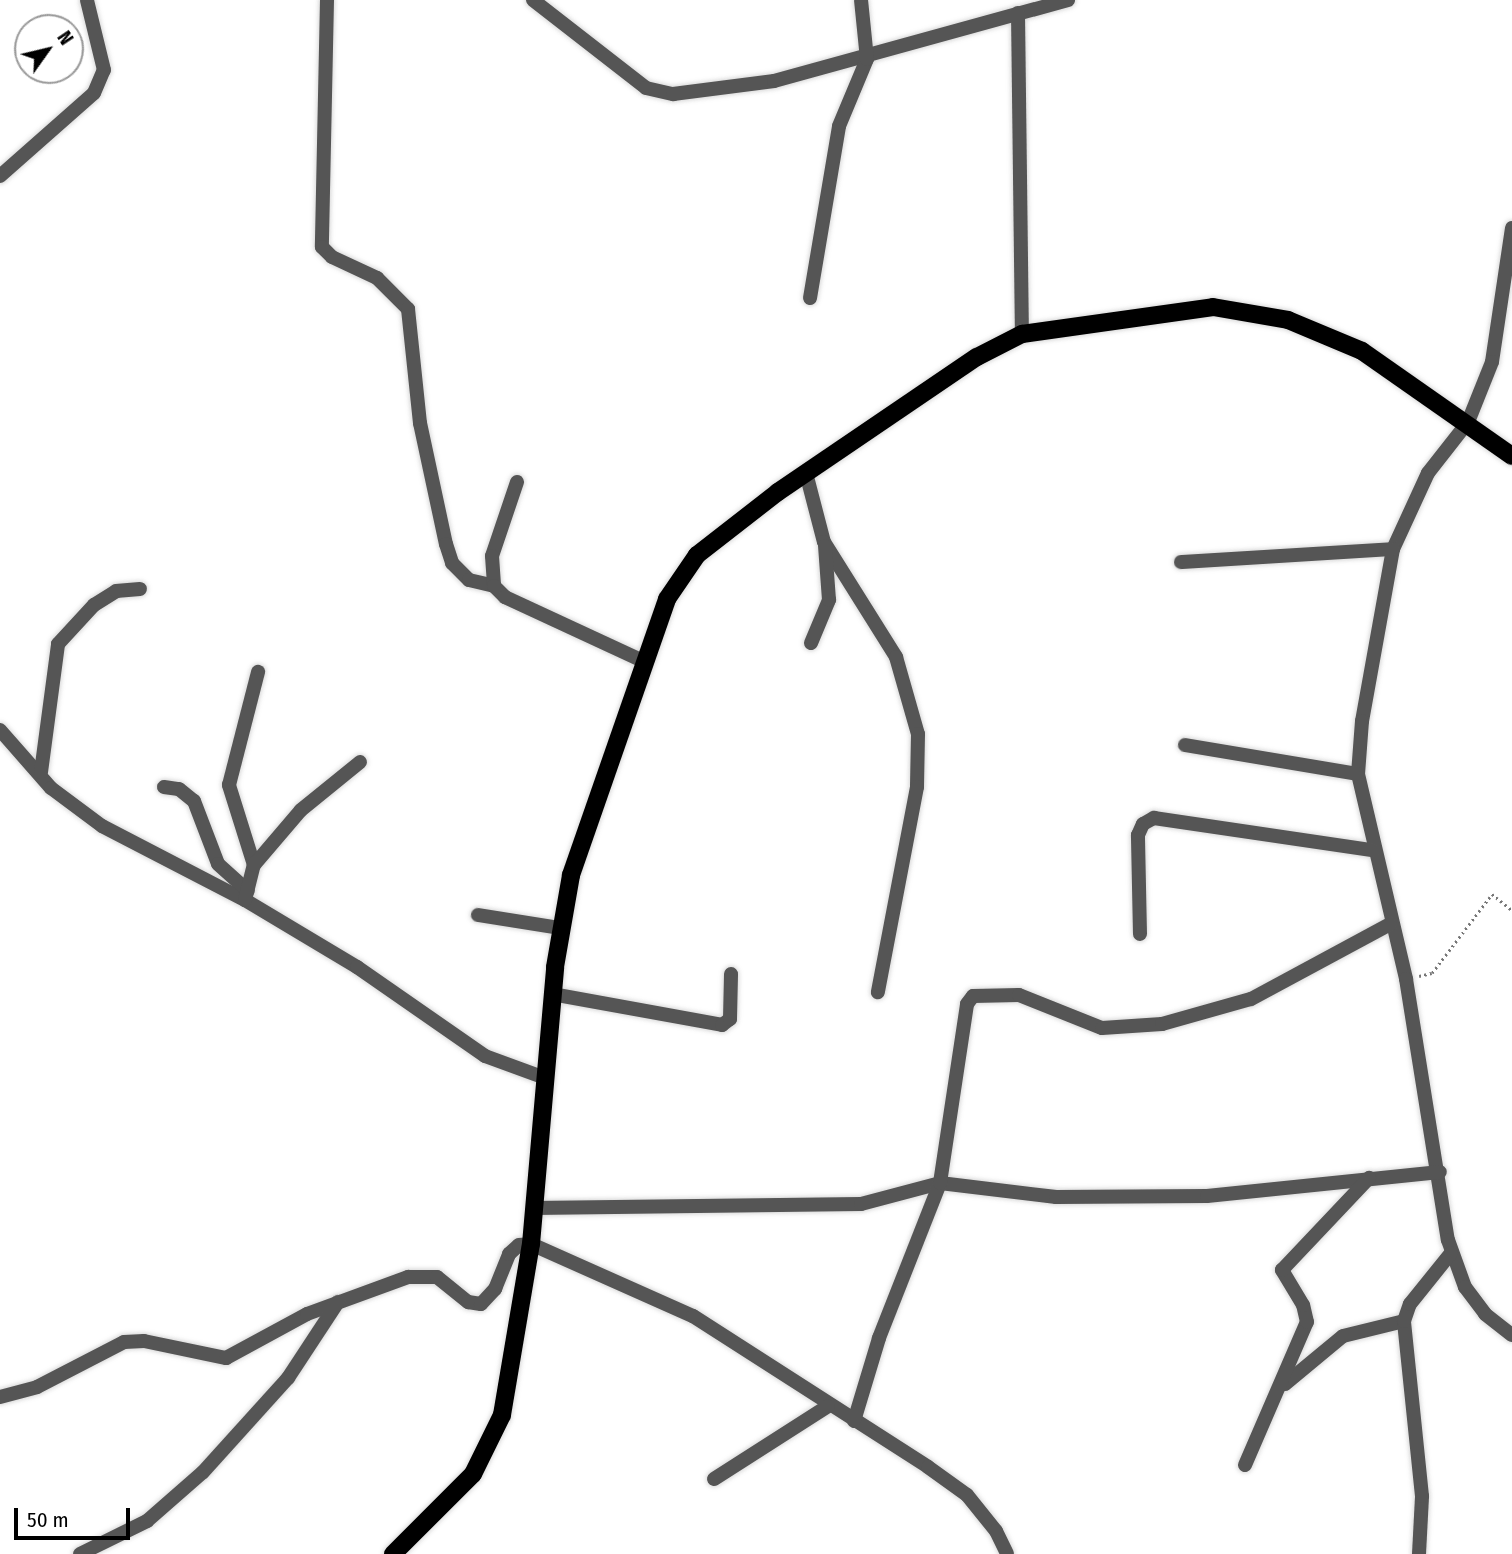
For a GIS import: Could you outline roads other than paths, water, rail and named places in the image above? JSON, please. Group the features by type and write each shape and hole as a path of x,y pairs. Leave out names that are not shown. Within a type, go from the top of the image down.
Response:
{"main road":[{"path":"393,1554 455,1496 488,1450 509,1385 531,1244 560,928 583,835 643,661 667,599 697,555 806,473 977,357 1022,334 1213,307 1251,311 1321,331 1362,351 1468,422 1512,456"}],"street":[{"path":"0,176 94,93 104,70 87,0"},
{"path":"327,0 322,247 332,257 377,278 408,309 420,423 452,563 469,580 494,586 505,597 643,661"},
{"path":"533,0 646,88 659,93 774,81 867,59 1068,0"},
{"path":"810,298 839,126 867,59 860,0"},
{"path":"1018,13 1022,334"},
{"path":"1512,228 1497,346 1468,422 1428,473 1393,549 1362,721 1358,774 1372,850 1406,979 1440,1172 1451,1253 1465,1287 1485,1314 1512,1335"},
{"path":"806,473 824,542 829,600 811,643"},
{"path":"494,586 492,556 517,482"},
{"path":"824,542 896,657 918,734 918,787 878,992"},
{"path":"1181,562 1393,549"},
{"path":"41,772 58,644 94,605 116,591 140,589"},
{"path":"254,865 229,785 258,673"},
{"path":"0,730 41,772 51,788 102,826 246,896 357,967 485,1056 545,1078"},
{"path":"1185,745 1358,774"},
{"path":"246,896 254,865 301,810 360,762"},
{"path":"164,787 179,789 194,801 218,864 246,896"},
{"path":"1140,934 1138,835 1143,824 1154,818 1372,850"},
{"path":"478,915 560,928"},
{"path":"854,1421 879,1338 940,1183 967,1004 973,996 1019,995 1102,1028 1162,1024 1251,999 1390,924"},
{"path":"552,994 722,1025 730,1019 731,974"},
{"path":"533,1208 861,1204 940,1183 1056,1196 1207,1196 1440,1172"},
{"path":"1245,1465 1307,1322 1303,1305 1282,1270 1369,1178"},
{"path":"0,1397 37,1387 124,1342 144,1341 226,1358 338,1302 408,1278 437,1277 468,1302 481,1304 495,1289 509,1254 519,1245 531,1244 584,1264 693,1316 967,1495 996,1531 1007,1554"},
{"path":"1419,1554 1422,1496 1404,1321 1410,1304 1451,1253"},
{"path":"80,1554 147,1521 203,1472 288,1378 338,1302"},
{"path":"1280,1388 1343,1336 1404,1321"},
{"path":"714,1479 828,1406"}]}
